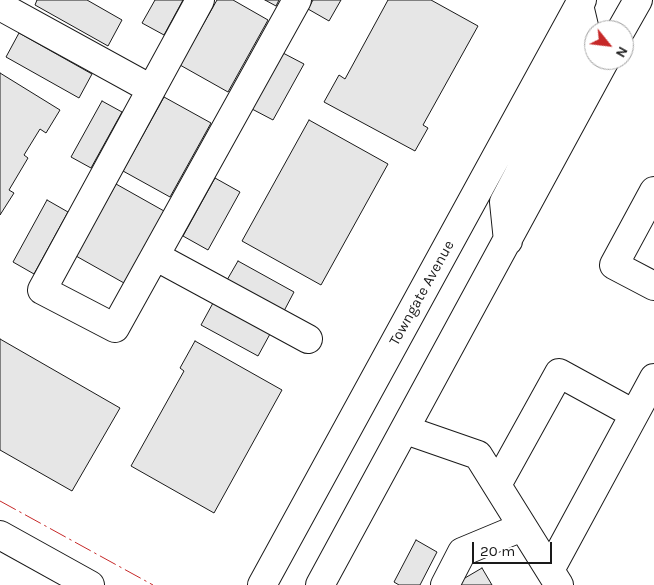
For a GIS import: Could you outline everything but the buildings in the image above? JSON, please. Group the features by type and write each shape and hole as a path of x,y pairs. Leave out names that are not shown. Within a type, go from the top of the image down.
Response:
{"main road":[{"path":"200,0 42,290 115,328 297,0"},
{"path":"627,20 638,0"},
{"path":"508,241 504,202 588,43 578,2"},
{"name":"Towngate Avenue","path":"262,585 578,2"},
{"path":"0,6 152,89"},
{"path":"320,585 406,430 600,70"},
{"path":"654,191 614,265 654,286"},
{"path":"155,256 308,339"},
{"path":"497,485 559,373 634,414"},
{"path":"554,578 634,414 654,378"},
{"path":"406,430 478,455 554,578"},
{"path":"445,585 462,552 522,527"},
{"path":"0,535 90,585"}],"power":[{"path":"0,501 153,585"}]}
